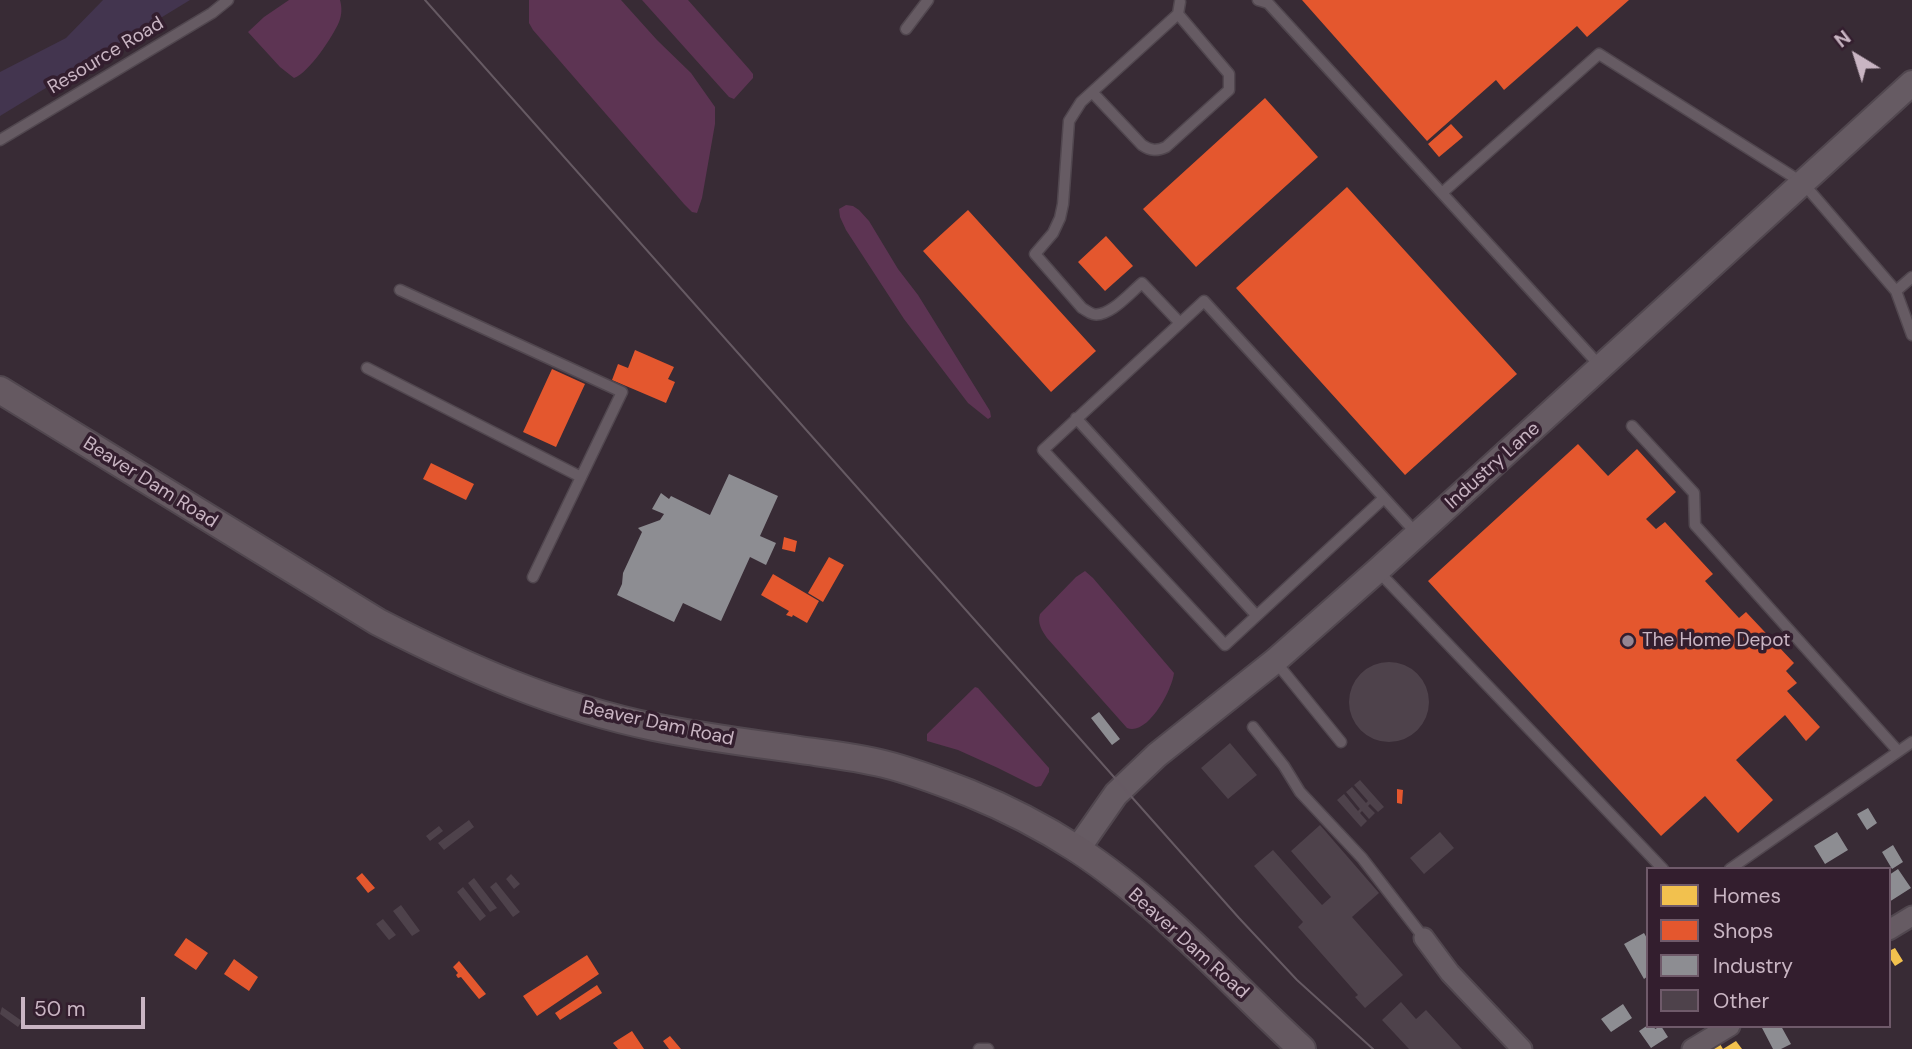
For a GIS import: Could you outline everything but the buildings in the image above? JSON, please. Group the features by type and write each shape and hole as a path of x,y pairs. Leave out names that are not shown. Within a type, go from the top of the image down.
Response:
{"main road":[{"name":"Beaver Dam Road","path":"0,390 378,622 490,676 575,707 653,727 884,764 970,793 1036,825 1077,850 1142,899 1303,1049"}],"street":[{"name":"Industry Lane","path":"1077,850 1104,809 1137,772 1275,661 1378,570 1912,83"},
{"path":"1891,929 1912,916"},
{"path":"1424,938 1450,972 1522,1049"},
{"path":"1692,1049 1727,1028"}],"lane":[{"name":"Resource Road","path":"0,140 212,13 228,0"},
{"path":"906,29 928,0"},
{"path":"1168,0 1182,1 1178,14 1081,102 1069,121 1060,218 1053,233 1035,254 1082,308 1093,314 1102,314 1114,308 1142,283 1180,323"},
{"path":"1258,0 1268,3 1601,367"},
{"path":"1092,92 1149,150 1166,147 1175,139 1228,90 1230,83 1230,74 1178,14"},
{"path":"1442,193 1599,54 1803,183 1896,291 1912,335"},
{"path":"1896,291 1912,276"},
{"path":"401,290 622,392 533,577"},
{"path":"1384,498 1225,645 1043,450 1204,301 1418,534"},
{"path":"367,368 581,477"},
{"path":"1076,418 1256,615"},
{"path":"1632,426 1694,494 1695,525 1898,751"},
{"path":"1378,570 1661,867"},
{"path":"1275,661 1341,742"},
{"path":"1253,727 1284,766 1300,792 1362,858 1424,938"},
{"path":"1733,867 1912,742"},
{"path":"979,1049 988,1049"}],"shaded area":[{"path":"103,0 190,0 0,116 0,72 66,38"},
{"path":"289,0 340,0 341,8 339,22 326,45 307,69 294,78 280,67 248,32"},
{"path":"529,0 621,0 691,73 715,107 715,124 697,213 684,204 533,30 529,23"},
{"path":"642,0 688,0 749,69 753,78 734,99 729,97"},
{"path":"846,205 859,210 869,221 898,269 918,295 990,411 991,417 988,419 968,403 904,319 846,230 839,209"},
{"path":"1085,571 1174,673 1169,690 1158,710 1151,719 1135,729 1127,728 1040,627 1040,614"},
{"path":"975,687 1049,768 1041,786 1036,787 958,750 927,741 927,734"}],"tram line":[{"path":"425,0 1239,918 1297,980 1373,1049"}],"place":[{"name":"The Home Depot","path":"1628,641"}]}
